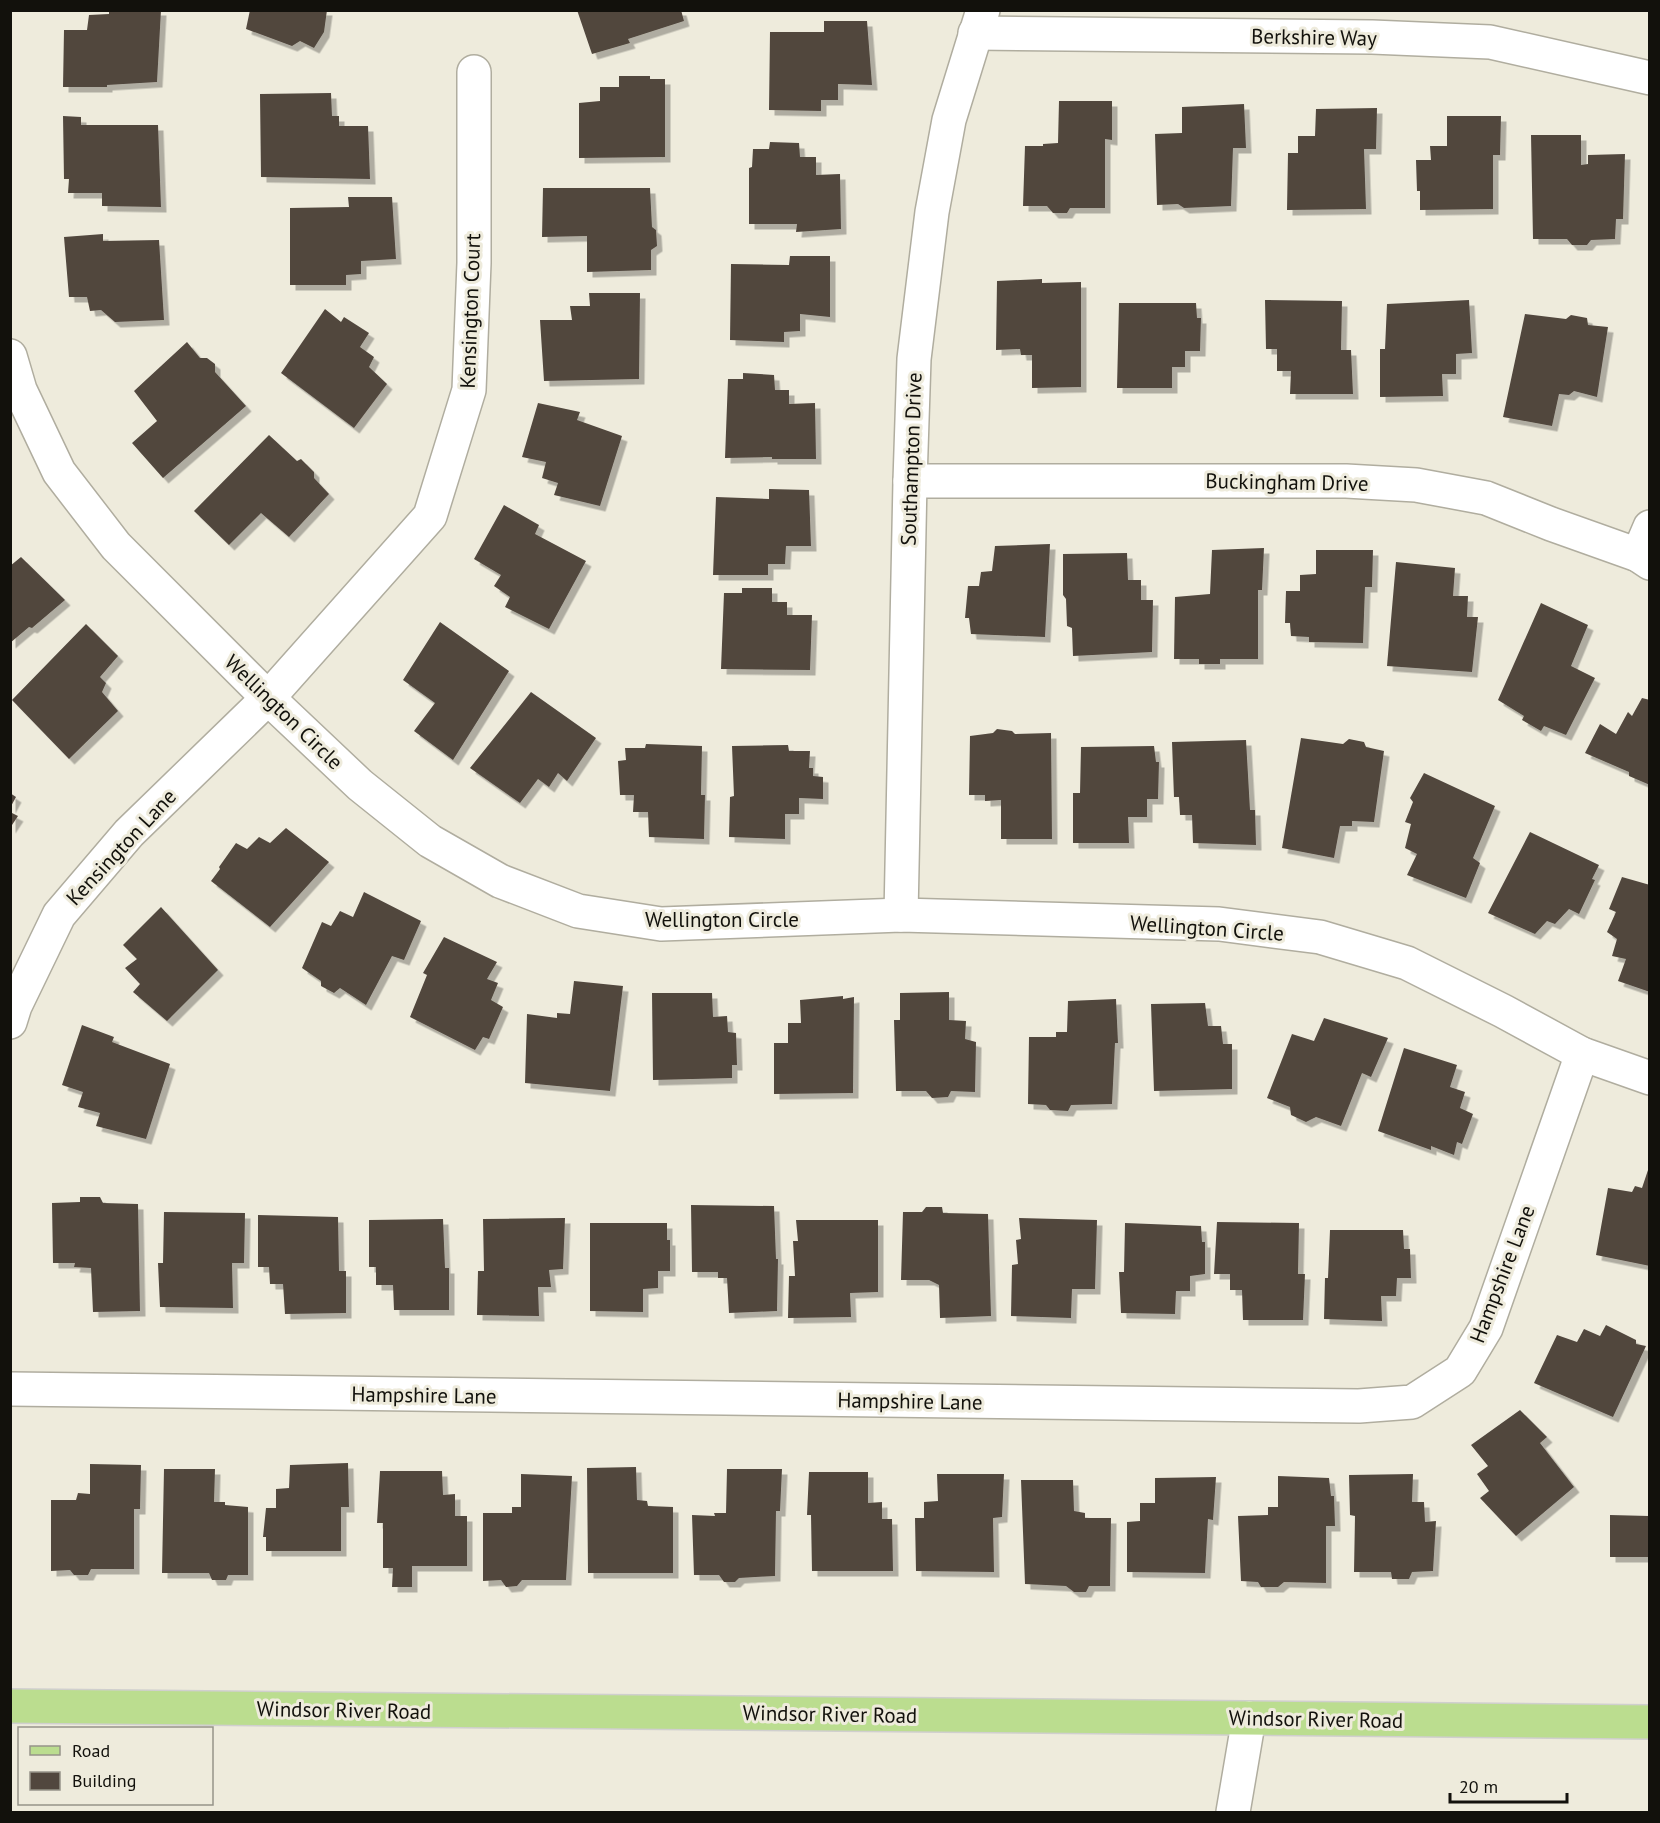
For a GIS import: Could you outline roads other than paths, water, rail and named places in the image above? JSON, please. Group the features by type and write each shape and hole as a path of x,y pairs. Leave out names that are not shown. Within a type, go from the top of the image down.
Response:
{"main road":[{"name":"Windsor River Road","path":"10,1706 1650,1722"}],"street":[{"name":"Berkshire Way","path":"979,22 1490,42 1650,78"},
{"name":"Southampton Drive","path":"901,915 914,359 932,212 949,120 979,22"},
{"name":"Kensington Court","path":"268,698 430,516 469,390 474,263 474,72"},
{"name":"Wellington Circle","path":"10,356 20,390 59,472 116,546 268,698 360,785 430,841 500,881 578,911 661,924 901,915 1220,924 1320,937 1407,963 1582,1054 1650,1078"},
{"name":"Buckingham Drive","path":"910,481 1346,481 1416,485 1486,498 1551,524 1646,548"},
{"name":"Kensington Lane","path":"10,1022 15,1006 59,915 129,833 268,698"},
{"name":"Hampshire Lane","path":"10,1389 1359,1406 1412,1402 1460,1371 1486,1328 1582,1054"},
{"path":"1233,1812 1249,1718"}]}
